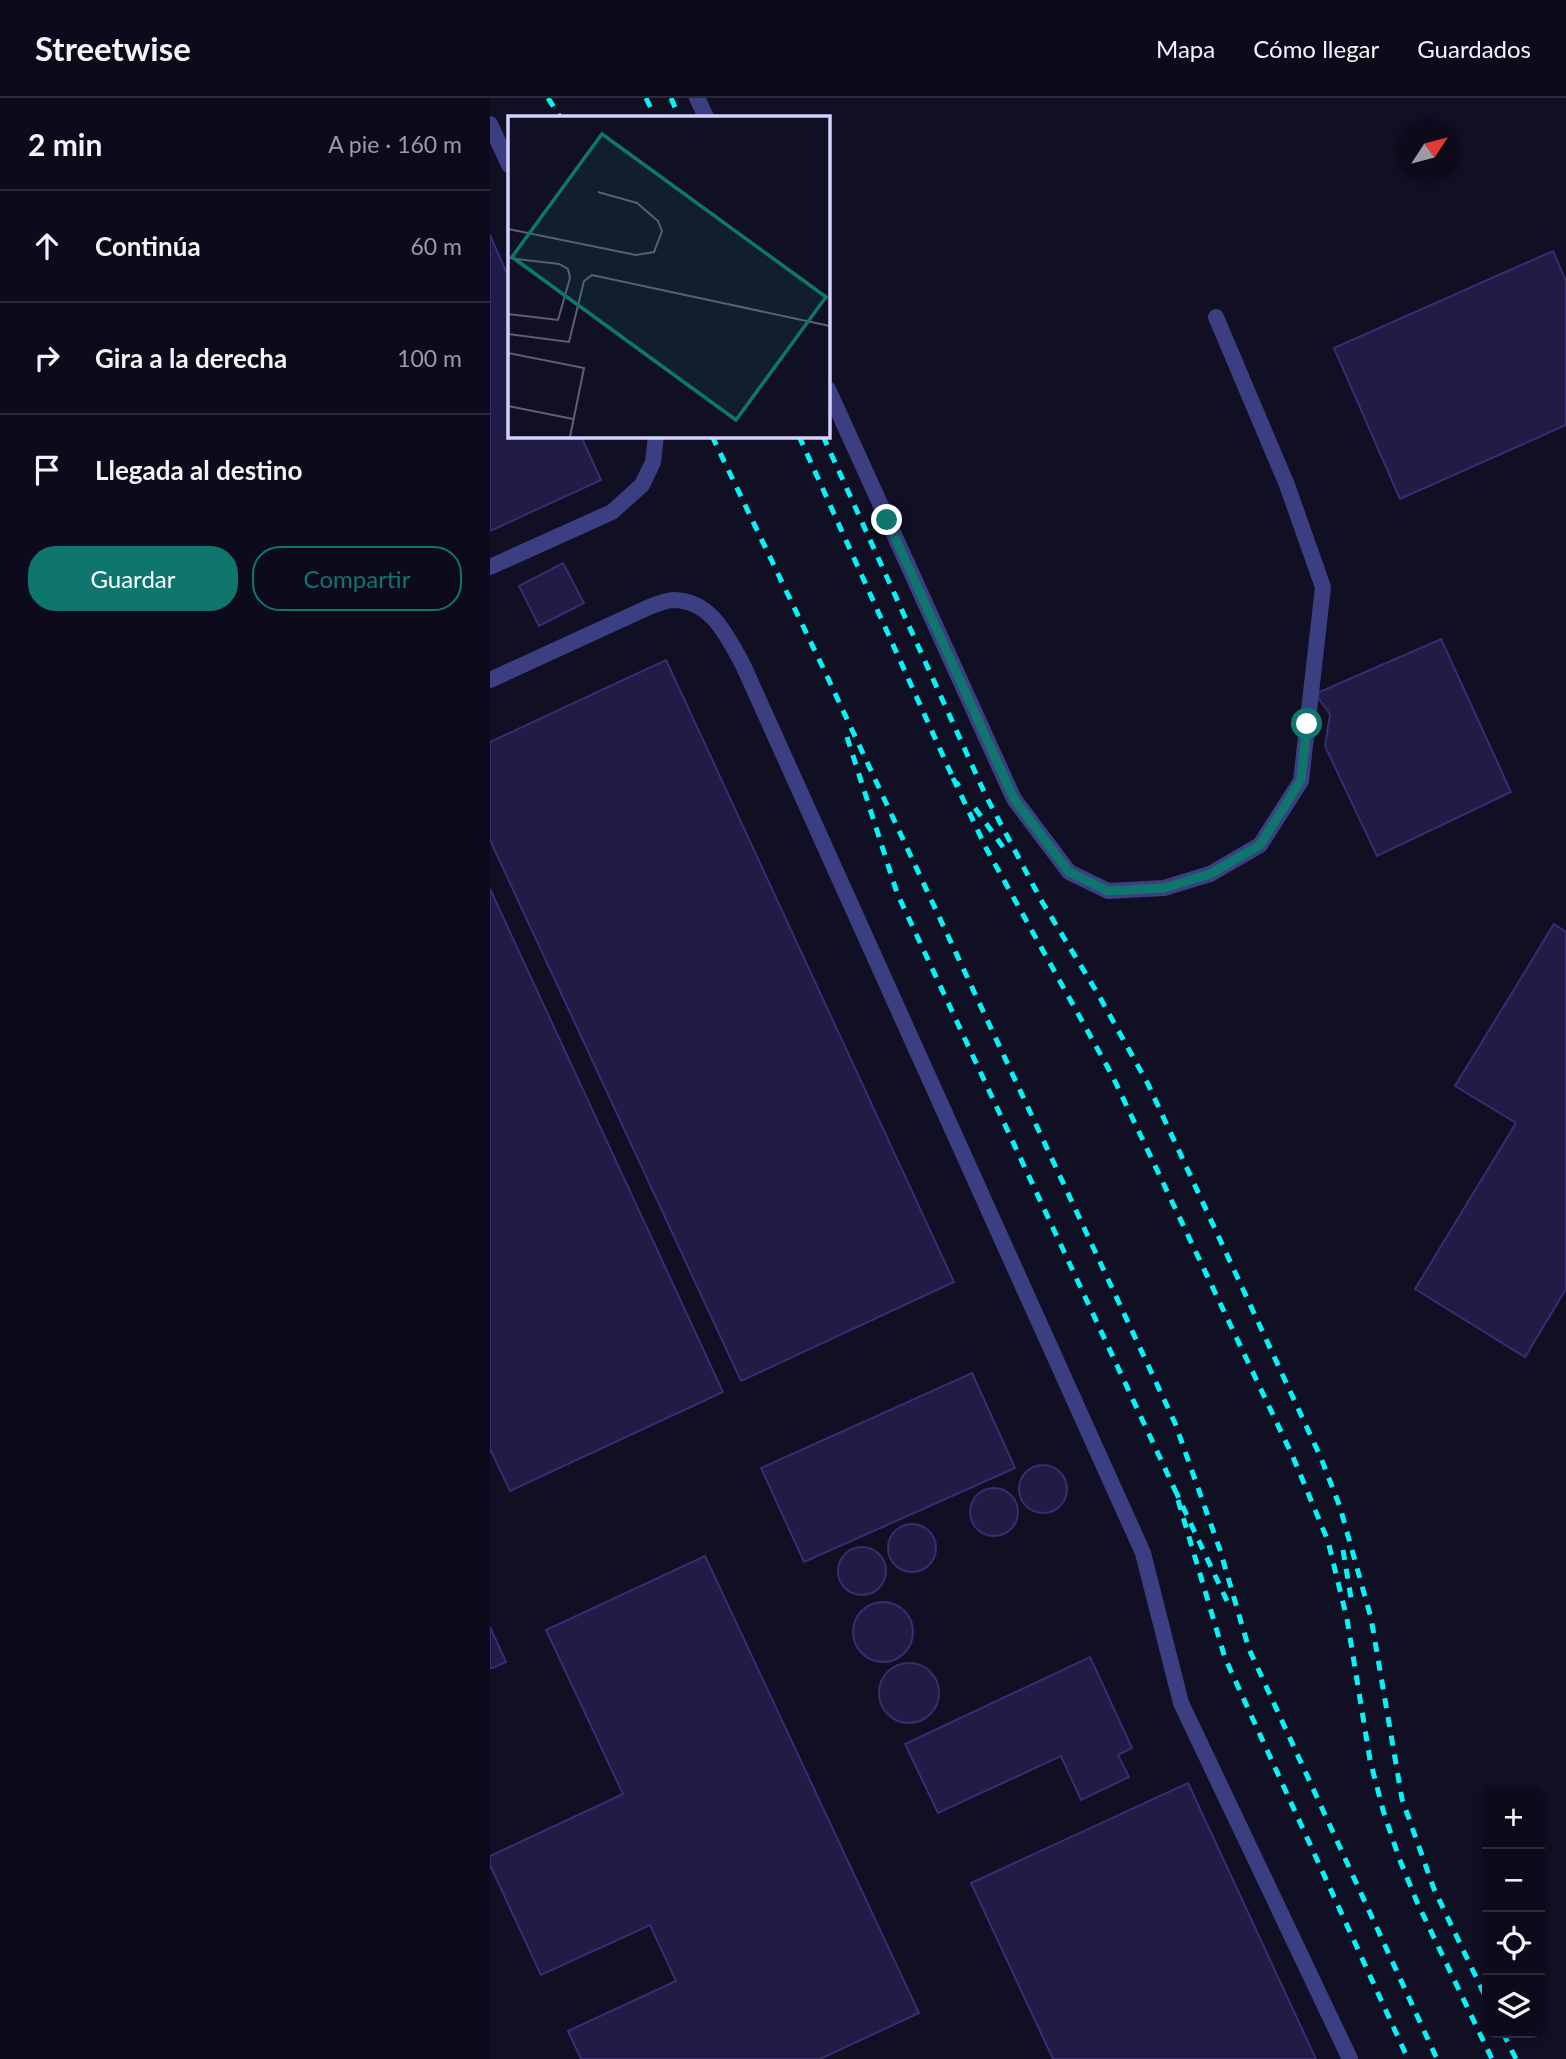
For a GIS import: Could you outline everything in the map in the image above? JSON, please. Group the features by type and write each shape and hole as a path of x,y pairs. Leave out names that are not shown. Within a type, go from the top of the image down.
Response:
{"lane":[{"path":"697,98 706,116"},
{"path":"490,124 508,163"},
{"path":"830,393 1014,799 1069,872 1108,891 1164,888 1210,874 1260,845 1301,780 1323,587 1287,485 1216,317"},
{"path":"490,567 612,512 642,485 653,462 656,438"},
{"path":"490,680 647,608 673,600 701,607 722,628 743,665 1143,1553 1181,1703 1350,2059"}],"building":[{"path":"490,235 508,276 508,438 582,438 601,480 490,531"},
{"path":"1553,251 1566,281 1566,425 1400,499 1334,348"},
{"path":"563,563 584,603 539,626 519,586"},
{"path":"1441,639 1511,792 1377,856 1325,746 1330,714 1315,694"},
{"path":"666,660 954,1282 741,1381 490,840 490,742"},
{"path":"490,889 723,1392 510,1491 490,1449"},
{"path":"1554,924 1566,932 1566,1289 1525,1357 1415,1289 1516,1123 1455,1086"},
{"path":"972,1373 1015,1468 804,1562 761,1468"},
{"path":"1043,1465 1060,1472 1067,1489 1060,1506 1043,1513 1026,1506 1019,1489 1026,1472"},
{"path":"994,1488 1003,1489 1011,1495 1017,1503 1017,1521 1011,1529 1003,1535 994,1536 985,1535 977,1529 971,1521 970,1512 971,1503 977,1495 985,1489"},
{"path":"912,1524 921,1525 929,1531 935,1539 935,1557 929,1565 921,1571 912,1572 903,1571 895,1565 889,1557 888,1548 889,1539 895,1531 903,1525"},
{"path":"862,1547 879,1554 886,1571 879,1588 862,1595 845,1588 838,1571 845,1554"},
{"path":"705,1556 919,2013 820,2059 581,2059 568,2031 676,1981 650,1925 541,1975 490,1865 490,1856 623,1794 546,1630"},
{"path":"877,1602 889,1602 908,1615 913,1632 911,1644 900,1657 889,1662 877,1662 858,1649 853,1638 853,1626 866,1607"},
{"path":"490,1627 506,1662 490,1669"},
{"path":"1090,1657 1132,1748 1118,1755 1129,1777 1081,1800 1061,1756 938,1813 905,1744"},
{"path":"903,1663 915,1663 934,1676 939,1693 937,1705 926,1718 915,1723 903,1723 884,1710 879,1699 879,1687 892,1668"},
{"path":"1188,1783 1316,2059 1053,2059 971,1883"}],"railway":[{"path":"548,98 559,116"},
{"path":"646,98 655,116"},
{"path":"671,98 679,116"},
{"path":"713,438 826,674 1175,1423 1220,1550 1249,1649 1437,2059"},
{"path":"800,438 953,778 959,786"},
{"path":"824,438 986,796 1041,900 1148,1084 1321,1458 1340,1507 1371,1618 1402,1799 1434,1889 1482,1990"},
{"path":"847,737 897,893 1175,1490"},
{"path":"953,778 986,848 1112,1075 1293,1457 1328,1541 1347,1619 1370,1760 1383,1810 1417,1902 1492,2059"},
{"path":"975,808 1008,854"},
{"path":"1227,1601 1175,1490 1225,1658 1408,2059"},
{"path":"1343,1550 1351,1598"},
{"path":"1506,2038 1516,2059"}],"route":[{"path":"887,520 1014,799 1069,872 1108,891 1164,888 1210,874 1260,845 1301,780 1307,724"}]}
